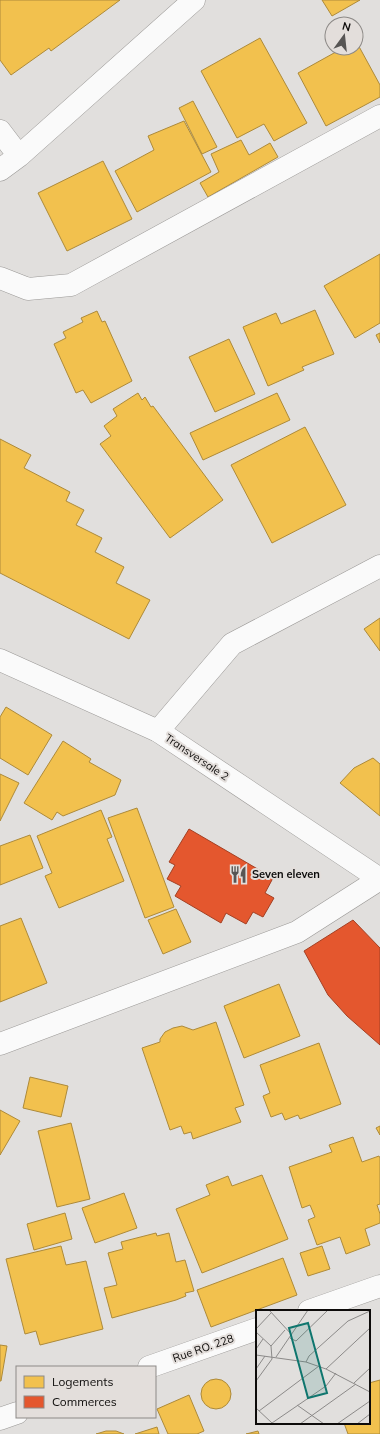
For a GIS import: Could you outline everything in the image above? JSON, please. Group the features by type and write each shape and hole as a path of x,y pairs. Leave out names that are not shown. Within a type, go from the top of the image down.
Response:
{"street":[{"path":"0,170 19,156 194,0"},
{"path":"0,278 28,289 71,285 380,116"},
{"path":"0,131 19,156"},
{"path":"158,731 232,644 380,566"},
{"name":"Transversale 2","path":"0,660 158,731 380,879"},
{"path":"0,1044 297,932 380,879"},
{"path":"312,1310 380,1286"},
{"name":"Rue RO. 228","path":"152,1366 256,1329"},
{"path":"0,1419 16,1413"}],"building: Logements":[{"path":"0,0 120,0 51,51 49,48 11,75 0,60"},
{"path":"322,0 360,0 332,16"},
{"path":"260,38 307,123 274,141 264,124 237,138 201,71"},
{"path":"329,56 364,56 380,85 380,97 326,126 298,73"},
{"path":"193,101 217,147 202,154 179,108"},
{"path":"184,121 211,172 137,212 115,171 154,150 148,136"},
{"path":"241,140 249,155 270,143 278,157 208,197 200,183 219,172 211,154"},
{"path":"103,161 132,219 67,251 38,193"},
{"path":"380,254 380,323 355,338 324,286"},
{"path":"315,310 334,354 302,367 304,370 268,386 243,327 276,313 281,324"},
{"path":"97,311 102,322 105,321 132,381 91,403 83,390 76,393 54,344 66,338 63,332 83,322 81,318"},
{"path":"380,333 380,343 376,335"},
{"path":"229,339 255,394 215,412 189,357"},
{"path":"138,393 142,400 145,397 151,407 153,406 223,500 170,538 100,444 111,436 104,426 117,416 113,409"},
{"path":"277,393 290,420 203,460 190,433"},
{"path":"305,427 346,505 272,543 231,465"},
{"path":"0,439 31,455 24,468 70,492 66,501 84,510 76,525 102,538 95,552 124,567 116,583 150,600 129,639 0,573"},
{"path":"380,618 380,651 364,629"},
{"path":"6,707 52,735 28,775 0,758 0,717"},
{"path":"63,741 91,759 89,762 121,780 115,795 63,816 57,812 52,820 24,803"},
{"path":"373,758 380,764 380,816 340,783 354,768"},
{"path":"0,774 19,783 0,821"},
{"path":"137,808 174,907 145,918 108,818"},
{"path":"101,810 112,837 107,839 124,881 59,908 45,876 52,873 37,836"},
{"path":"30,835 43,868 0,885 0,846"},
{"path":"176,909 191,942 163,954 148,920"},
{"path":"21,918 47,983 0,1002 0,926"},
{"path":"279,984 300,1036 244,1058 224,1006"},
{"path":"216,1022 244,1105 235,1108 241,1122 193,1139 191,1132 184,1134 181,1126 170,1130 142,1048 160,1042 160,1039 165,1032 173,1028 182,1026 193,1030"},
{"path":"319,1043 341,1104 300,1119 298,1115 285,1120 282,1113 271,1117 263,1096 270,1093 260,1065"},
{"path":"30,1077 68,1086 61,1117 23,1108"},
{"path":"0,1110 20,1121 0,1155"},
{"path":"71,1123 90,1199 57,1207 38,1131"},
{"path":"380,1126 380,1135 376,1128"},
{"path":"353,1137 362,1162 379,1156 380,1158 380,1204 377,1205 380,1214 380,1223 365,1229 370,1245 346,1254 340,1237 317,1245 308,1220 315,1217 310,1205 302,1208 289,1167 332,1152 329,1145"},
{"path":"262,1175 288,1239 202,1273 176,1209 210,1195 206,1185 228,1176 232,1186"},
{"path":"124,1193 137,1228 95,1243 82,1208"},
{"path":"65,1213 72,1239 34,1250 27,1224"},
{"path":"156,1233 157,1236 169,1233 176,1262 185,1260 194,1291 185,1293 186,1296 176,1300 112,1318 104,1288 117,1285 108,1253 123,1249 121,1242"},
{"path":"61,1246 66,1265 86,1261 103,1329 40,1345 36,1331 25,1334 6,1259"},
{"path":"322,1246 330,1269 308,1276 300,1253"},
{"path":"283,1258 297,1295 211,1327 197,1290"},
{"path":"0,1345 7,1346 1,1381 0,1381"},
{"path":"216,1379 227,1383 231,1394 227,1405 216,1409 205,1405 201,1394 205,1383"},
{"path":"380,1380 380,1434 348,1434 344,1424 370,1424 370,1383"},
{"path":"189,1395 204,1431 197,1434 168,1434 157,1409"},
{"path":"157,1427 159,1434 135,1434"},
{"path":"106,1431 116,1431 124,1434 96,1434"},
{"path":"258,1431 259,1434 246,1434"}],"building: Commerces":[{"path":"189,829 273,878 265,893 274,898 263,917 253,912 246,924 226,913 221,923 175,896 181,886 167,879 175,865 169,862"},
{"path":"353,920 380,948 380,1045 347,1016 328,995 304,951"}],"place":[{"name":"Seven eleven","path":"239,874"}]}
